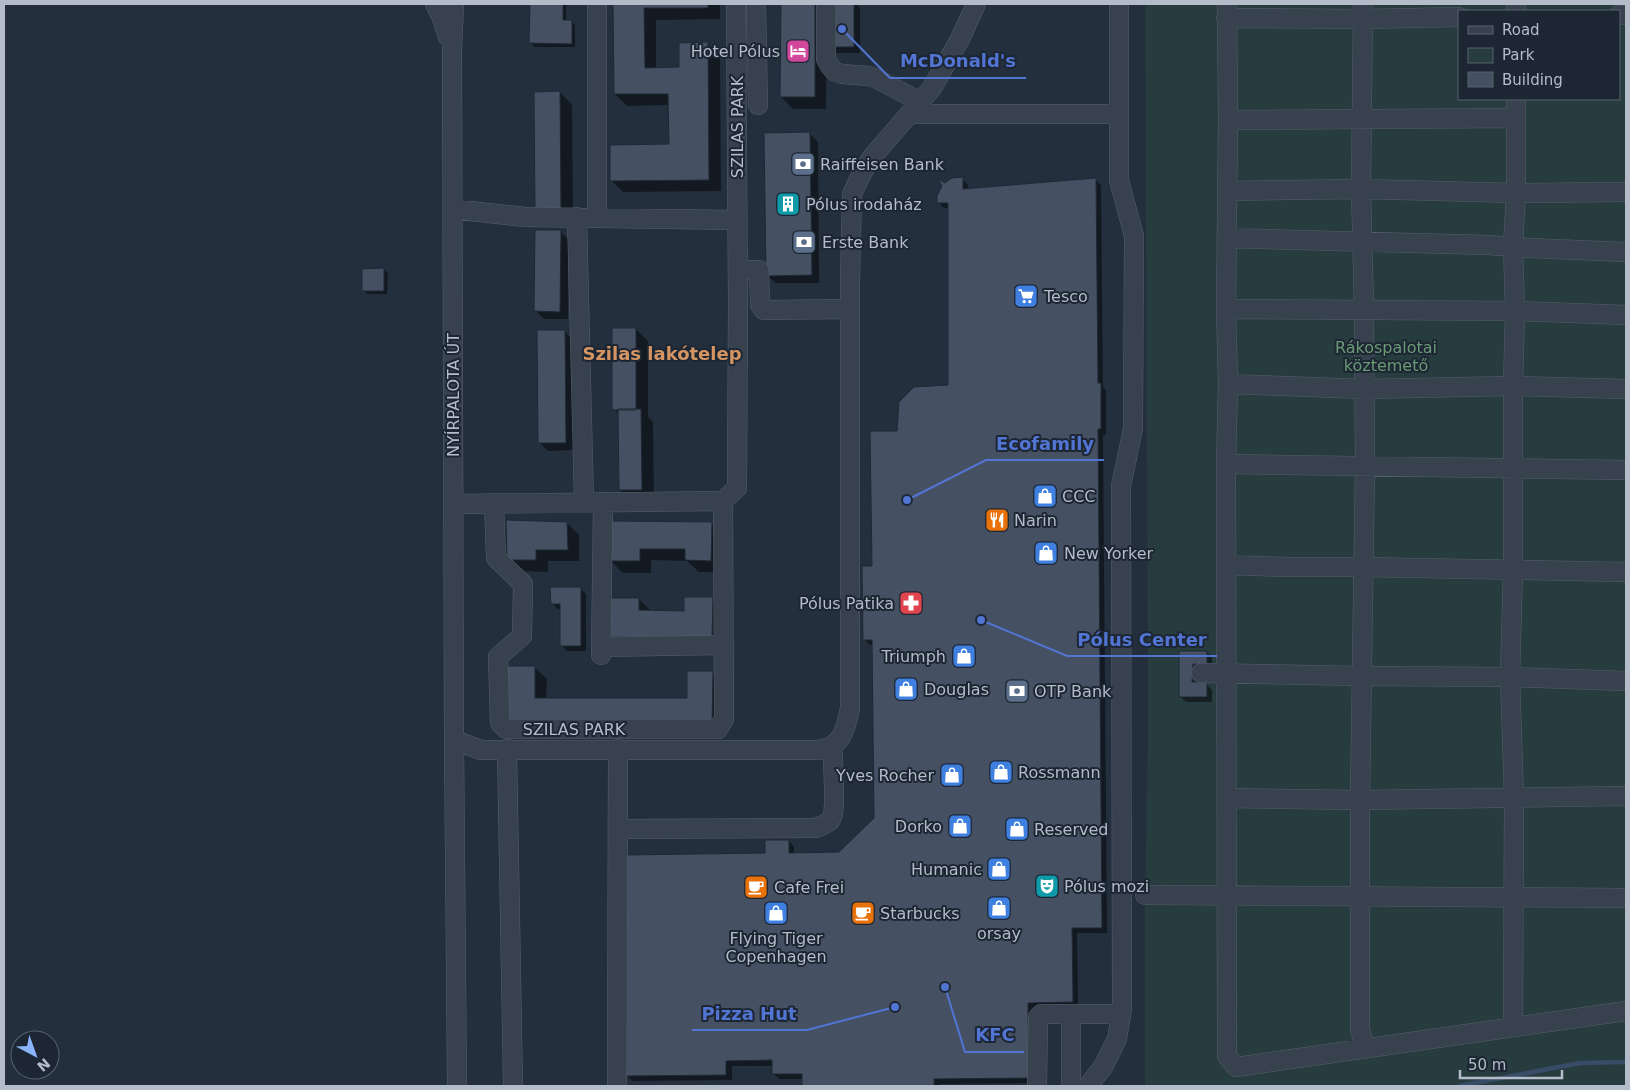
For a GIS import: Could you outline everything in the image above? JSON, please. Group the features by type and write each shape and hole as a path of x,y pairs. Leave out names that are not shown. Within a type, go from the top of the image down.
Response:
{"street":[{"name":"NYÍRPALOTA ÚT","path":"435,4 442,18 452,50"},
{"name":"NYÍRPALOTA ÚT","path":"454,4 452,50 452,209 457,1086"},
{"path":"597,4 597,218"},
{"name":"SZILAS PARK","path":"494,503 496,558 523,584 522,636 498,657 500,723 506,729 718,729 724,719 724,645 738,270 736,4"},
{"path":"756,4 758,105"},
{"path":"826,4 826,59 834,71 842,74 868,76 890,84 915,108 1119,114"},
{"path":"454,740 481,750 824,750 832,746 840,738 847,724 850,708 850,309 852,194 872,157 941,75 976,4"},
{"path":"1071,1023 1079,1085 1103,1067 1117,1039 1121,1014 1121,486 1133,430 1134,236 1119,180 1120,4"},
{"path":"1458,17 1364,11 1227,11 1227,1056 1236,1067 1626,1011"},
{"path":"1364,11 1361,189 1364,310 1364,466 1360,800 1360,1030 1365,1047"},
{"path":"1513,1027 1514,798 1510,677 1513,570 1515,311 1513,246 1516,193 1516,100"},
{"path":"1228,120 1516,118"},
{"path":"1227,191 1361,189 1516,193 1626,192"},
{"path":"452,209 525,217 738,220"},
{"path":"577,217 601,651 724,645"},
{"path":"1227,238 1513,246 1626,252"},
{"path":"738,270 759,270 760,305 764,310 850,309"},
{"path":"1226,309 1515,311 1626,315"},
{"path":"1228,384 1364,389 1513,386 1626,389"},
{"path":"1226,464 1626,470"},
{"path":"453,504 594,502 730,494"},
{"path":"1227,566 1626,572"},
{"path":"1201,673 1510,677 1626,681"},
{"path":"618,829 816,828 827,823 832,817 834,801 832,746"},
{"path":"617,1086 618,749"},
{"path":"498,750 512,1086"},
{"path":"1227,798 1360,800 1626,796"},
{"path":"1144,895 1626,898"},
{"path":"1037,1086 1038,1017 1042,1014 1121,1014"}],"green space":[{"name":"Rákospalotai köztemető","path":"1145,4 1626,4 1626,1086 1145,1086 1145,895 1148,729"}],"building":[{"path":"530,4 563,4 563,20 572,20 572,44 529,43"},
{"path":"613,4 708,4 708,8 644,8 645,68 679,67 679,43 708,42 709,180 610,181 610,145 669,144 668,94 614,94"},
{"name":"Hotel Pólus","path":"781,4 815,4 815,97 780,97"},
{"path":"828,4 854,4 854,47 828,47"},
{"path":"560,91 561,210 535,210 534,92"},
{"name":"Pólus irodaház","path":"810,132 812,275 766,276 764,133"},
{"path":"963,177 963,189 1096,178 1098,383 1101,383 1101,429 1098,429 1102,928 1072,928 1073,1002 1028,1003 1029,1078 934,1079 934,1086 802,1086 802,1074 772,1074 772,1060 726,1061 726,1075 625,1076 625,855 765,853 765,840 789,840 789,853 839,852 874,818 872,640 863,640 862,566 872,566 870,431 897,431 899,402 914,387 948,385 948,203 937,203 937,196 942,186 938,179 945,183 952,178"},
{"path":"535,230 561,230 560,312 534,311"},
{"path":"384,268 384,291 362,291 362,269"},
{"path":"612,328 636,328 636,410 612,410"},
{"path":"537,330 565,330 566,443 538,443"},
{"path":"618,409 641,409 642,490 619,490"},
{"path":"506,520 567,522 568,550 536,550 536,560 507,560"},
{"path":"610,521 712,522 711,561 685,560 685,549 640,549 640,561 609,561"},
{"path":"550,587 581,587 581,646 560,646 560,604 551,604"},
{"path":"684,597 713,597 712,638 610,637 610,598 639,598 639,610 684,611"},
{"path":"1179,651 1207,651 1207,665 1193,664 1192,682 1207,682 1207,697 1179,697"},
{"path":"507,666 535,666 535,698 687,698 687,671 713,671 712,724 507,723"}],"waterway":[{"path":"1459,1086 1580,1063 1626,1062"}],"place":[{"name":"McDonald's","path":"842,29"},
{"name":"Hotel Pólus","path":"798,51"},
{"name":"Raiffeisen Bank","path":"803,164"},
{"name":"Pólus irodaház","path":"788,204"},
{"name":"Erste Bank","path":"804,242"},
{"name":"Tesco","path":"1026,296"},
{"name":"CCC","path":"1045,496"},
{"name":"Ecofamily","path":"907,500"},
{"name":"Narin","path":"997,520"},
{"name":"New Yorker","path":"1046,553"},
{"name":"Pólus Patika","path":"911,603"},
{"name":"Pólus Center","path":"981,620"},
{"name":"Triumph","path":"964,656"},
{"name":"Douglas","path":"906,689"},
{"name":"OTP Bank","path":"1017,691"},
{"name":"Rossmann","path":"1001,772"},
{"name":"Yves Rocher","path":"952,775"},
{"name":"Dorko","path":"960,826"},
{"name":"Reserved","path":"1017,829"},
{"name":"Humanic","path":"999,869"},
{"name":"Pólus mozi","path":"1047,886"},
{"name":"Cafe Frei","path":"756,887"},
{"name":"orsay","path":"999,908"},
{"name":"Flying Tiger Copenhagen","path":"776,913"},
{"name":"Starbucks","path":"863,913"},
{"name":"KFC","path":"945,987"},
{"name":"Pizza Hut","path":"895,1007"}],"district":[{"name":"Szilas lakótelep","path":"662,354"}]}
